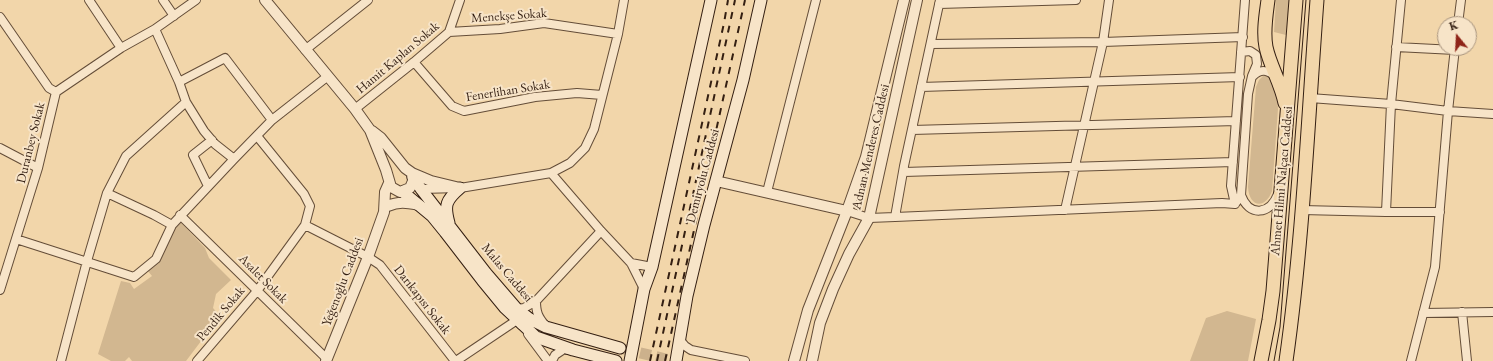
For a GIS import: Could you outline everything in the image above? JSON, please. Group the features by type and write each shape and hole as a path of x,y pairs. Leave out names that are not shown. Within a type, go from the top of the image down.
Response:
{"main road":[{"path":"630,361 644,289 652,267 711,0"},
{"name":"Demiryolu Caddesi","path":"676,361 687,296 743,80 761,0"},
{"path":"1268,0 1265,40 1268,54 1283,94 1288,119"},
{"name":"Ahmet Hilmi Nalçacı Caddesi","path":"1261,361 1272,302 1288,119 1296,0"},
{"name":"Ahmet Hilmi Nalçacı Caddesi","path":"1286,361 1291,326 1302,210 1317,0"},
{"name":"Malas Caddesi","path":"410,172 421,189 517,315 530,319 546,327 620,348"},
{"path":"449,225 446,205 449,199 460,188"},
{"name":"Malas Caddesi","path":"402,192 432,216 482,280 517,315 536,337 573,350 616,361"}],"street":[{"path":"89,0 121,48"},
{"path":"163,0 174,16"},
{"name":"Duranbey Sokak","path":"0,290 38,168 56,92 121,48 155,29 196,0"},
{"path":"265,0 355,109 370,130 389,181 394,190 402,192"},
{"path":"305,50 368,0"},
{"name":"Hamit Kaplan Sokak","path":"355,109 449,32 460,0"},
{"path":"421,189 460,188 550,172 570,164 585,148 594,128 618,34 624,0"},
{"path":"767,192 816,0"},
{"name":"Adnan Menderes Caddesi","path":"794,361 808,310 847,211 866,157 904,0"},
{"name":"Adnan Menderes Caddesi","path":"812,361 820,323 833,289 849,254 869,218 917,0"},
{"path":"895,217 940,2 1076,0"},
{"path":"1065,210 1103,42 1109,0"},
{"path":"1235,204 1232,186 1233,162 1246,0"},
{"path":"1386,212 1391,104 1401,0"},
{"path":"1459,16 1461,0"},
{"path":"0,17 49,88 56,92"},
{"name":"Menekşe Sokak","path":"449,32 500,29 544,23 618,34"},
{"path":"155,29 179,82 186,102 204,131 234,159"},
{"path":"931,44 1103,42 1243,37"},
{"path":"1396,47 1437,48"},
{"path":"1242,52 1250,51 1256,55 1257,64 1252,76 1247,104 1242,195 1244,201 1252,210 1264,210 1273,204 1282,182"},
{"path":"1411,361 1435,267 1454,56"},
{"path":"179,82 225,58 272,120"},
{"name":"Fenerlihan Sokak","path":"414,62 452,106 464,111 535,97 577,94 602,95"},
{"path":"1252,76 1256,72 1264,70 1268,71 1278,79"},
{"path":"16,238 134,277 156,259 172,226 180,215 234,159 272,120 328,76"},
{"path":"922,87 1240,78"},
{"path":"1310,98 1493,114"},
{"path":"60,361 107,193 126,156 186,102"},
{"path":"912,130 1236,121"},
{"path":"370,130 381,138 410,172 412,185 410,188 402,192 386,209"},
{"name":"Pendik Sokak","path":"197,361 257,290 304,225 310,206 304,194 257,136"},
{"path":"208,186 193,155 212,140"},
{"path":"0,148 38,168"},
{"path":"904,172 1233,162"},
{"path":"386,209 385,192 391,172 394,169 401,167 436,182 460,188"},
{"path":"550,172 631,263 644,289"},
{"path":"716,181 847,211 869,218 1222,203 1235,204"},
{"path":"107,193 154,215 172,226"},
{"path":"1235,204 1242,195"},
{"path":"386,209 395,203 402,202 419,205"},
{"name":"Yeğenoğlu Caddesi","path":"327,360 386,209"},
{"path":"1302,210 1440,212"},
{"name":"Asalet Sokak","path":"180,215 327,360"},
{"name":"Darıkapısı Sokak","path":"304,225 368,256 380,265 456,361"},
{"path":"456,361 517,315 524,308 536,301 601,231"},
{"path":"631,263 652,267"},
{"path":"536,301 536,310 539,319 546,327"},
{"path":"1462,312 1467,361"},
{"path":"1423,313 1493,312"},
{"path":"517,315 548,361"},
{"path":"680,340 684,346 691,350 744,361"},
{"path":"552,361 555,354 564,349 573,350"}],"shaded area":[{"path":"1276,0 1290,0 1286,35 1274,32"},
{"path":"1263,76 1267,76 1273,82 1277,96 1278,109 1272,191 1265,201 1258,204 1251,199 1248,187 1256,87 1259,80"},
{"path":"179,221 205,248 209,258 231,280 216,294 213,308 220,316 186,361 132,361 129,357 125,361 111,361 98,354 121,281 130,283 134,289 152,276 147,270 165,246"},
{"path":"1227,311 1256,319 1248,361 1190,361 1206,318"}],"tunnel":[{"path":"624,349 674,361"}],"tram line":[{"path":"1274,361 1280,327 1306,0"}],"railway":[{"path":"650,361 728,0"},
{"path":"657,361 735,0"},
{"path":"665,361 745,0"}]}
